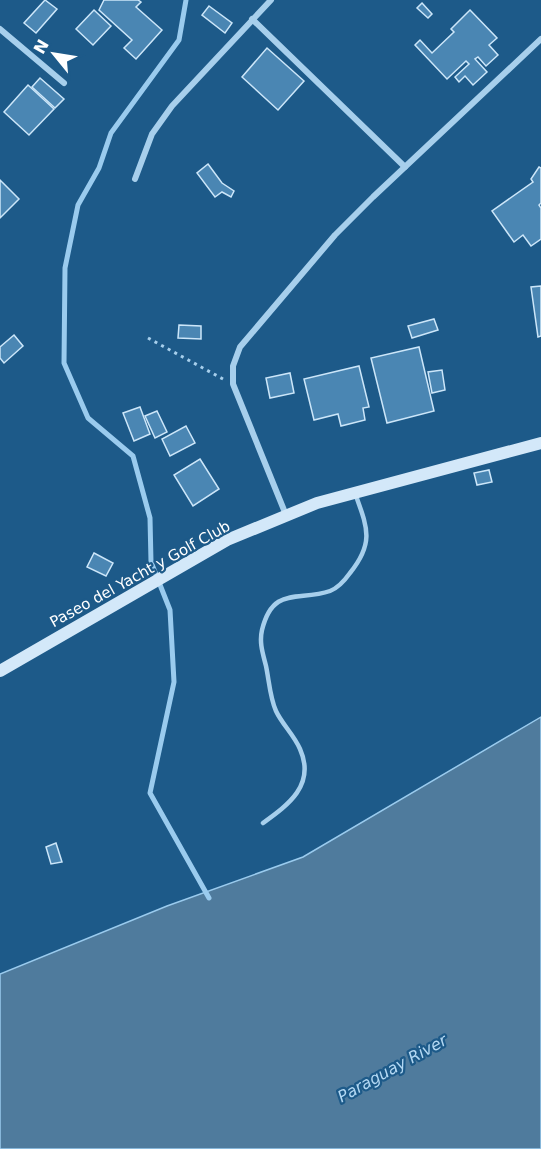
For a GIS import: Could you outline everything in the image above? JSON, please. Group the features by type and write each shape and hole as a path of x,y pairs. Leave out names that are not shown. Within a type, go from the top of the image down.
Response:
{"main road":[{"name":"Paseo del Yacht y Golf Club","path":"0,671 227,540 286,514 541,443"}],"street":[{"path":"135,179 152,134 172,106 271,0"},
{"path":"252,20 405,167"},
{"path":"0,29 64,83"},
{"path":"286,514 233,384 233,366 240,347 335,235 541,39"}],"lane":[{"path":"263,822 289,804 302,786 304,768 301,751 276,710 261,645 261,632 274,605 289,596 332,590 345,580 357,564 367,543 366,524 355,493"}],"path":[{"path":"148,338 233,384"}],"water":[{"name":"Paraguay River","path":"541,717 541,1149 0,1149 0,974 167,906 303,857"}],"building":[{"path":"45,0 57,9 36,33 24,23"},
{"path":"104,0 138,0 141,2 136,7 162,30 136,59 124,48 132,40 99,10"},
{"path":"422,3 432,14 428,18 417,8"},
{"path":"209,6 232,23 225,33 202,15"},
{"path":"94,10 111,26 93,45 76,29"},
{"path":"470,10 497,38 489,45 498,55 486,66 478,57 475,59 487,72 473,85 465,76 459,82 455,77 469,64 466,61 447,79 415,45 420,40 432,53 454,32 451,29"},
{"path":"267,48 304,81 278,110 242,77"},
{"path":"40,78 64,99 55,108 32,87"},
{"path":"28,85 54,109 29,135 4,112"},
{"path":"208,164 222,183 234,191 231,197 222,192 215,197 197,173"},
{"path":"539,167 541,168 541,203 539,205 541,208 541,239 531,246 523,235 514,242 492,211 533,182 531,179"},
{"path":"0,180 19,199 0,218"},
{"path":"541,286 541,336 538,337 531,287"},
{"path":"434,319 438,330 412,338 408,326"},
{"path":"179,325 201,326 201,339 178,338"},
{"path":"14,335 23,346 4,363 0,358 0,347"},
{"path":"419,347 434,411 387,423 371,358"},
{"path":"359,366 369,407 363,408 365,420 341,426 338,414 314,420 304,379"},
{"path":"442,370 445,390 432,393 428,372"},
{"path":"290,373 294,393 270,398 266,378"},
{"path":"140,407 150,434 134,441 123,413"},
{"path":"157,411 167,432 155,438 145,416"},
{"path":"186,426 195,443 170,456 162,439"},
{"path":"200,459 219,489 193,506 174,475"},
{"path":"489,470 492,482 477,485 474,473"},
{"path":"94,553 113,563 106,576 87,567"},
{"path":"56,843 62,862 51,864 46,847"}],"waterway":[{"path":"186,0 179,40 111,133 99,168 78,205 65,268 64,363 88,418 133,456 150,518 151,562 170,610 174,682 150,793 209,898"}]}
